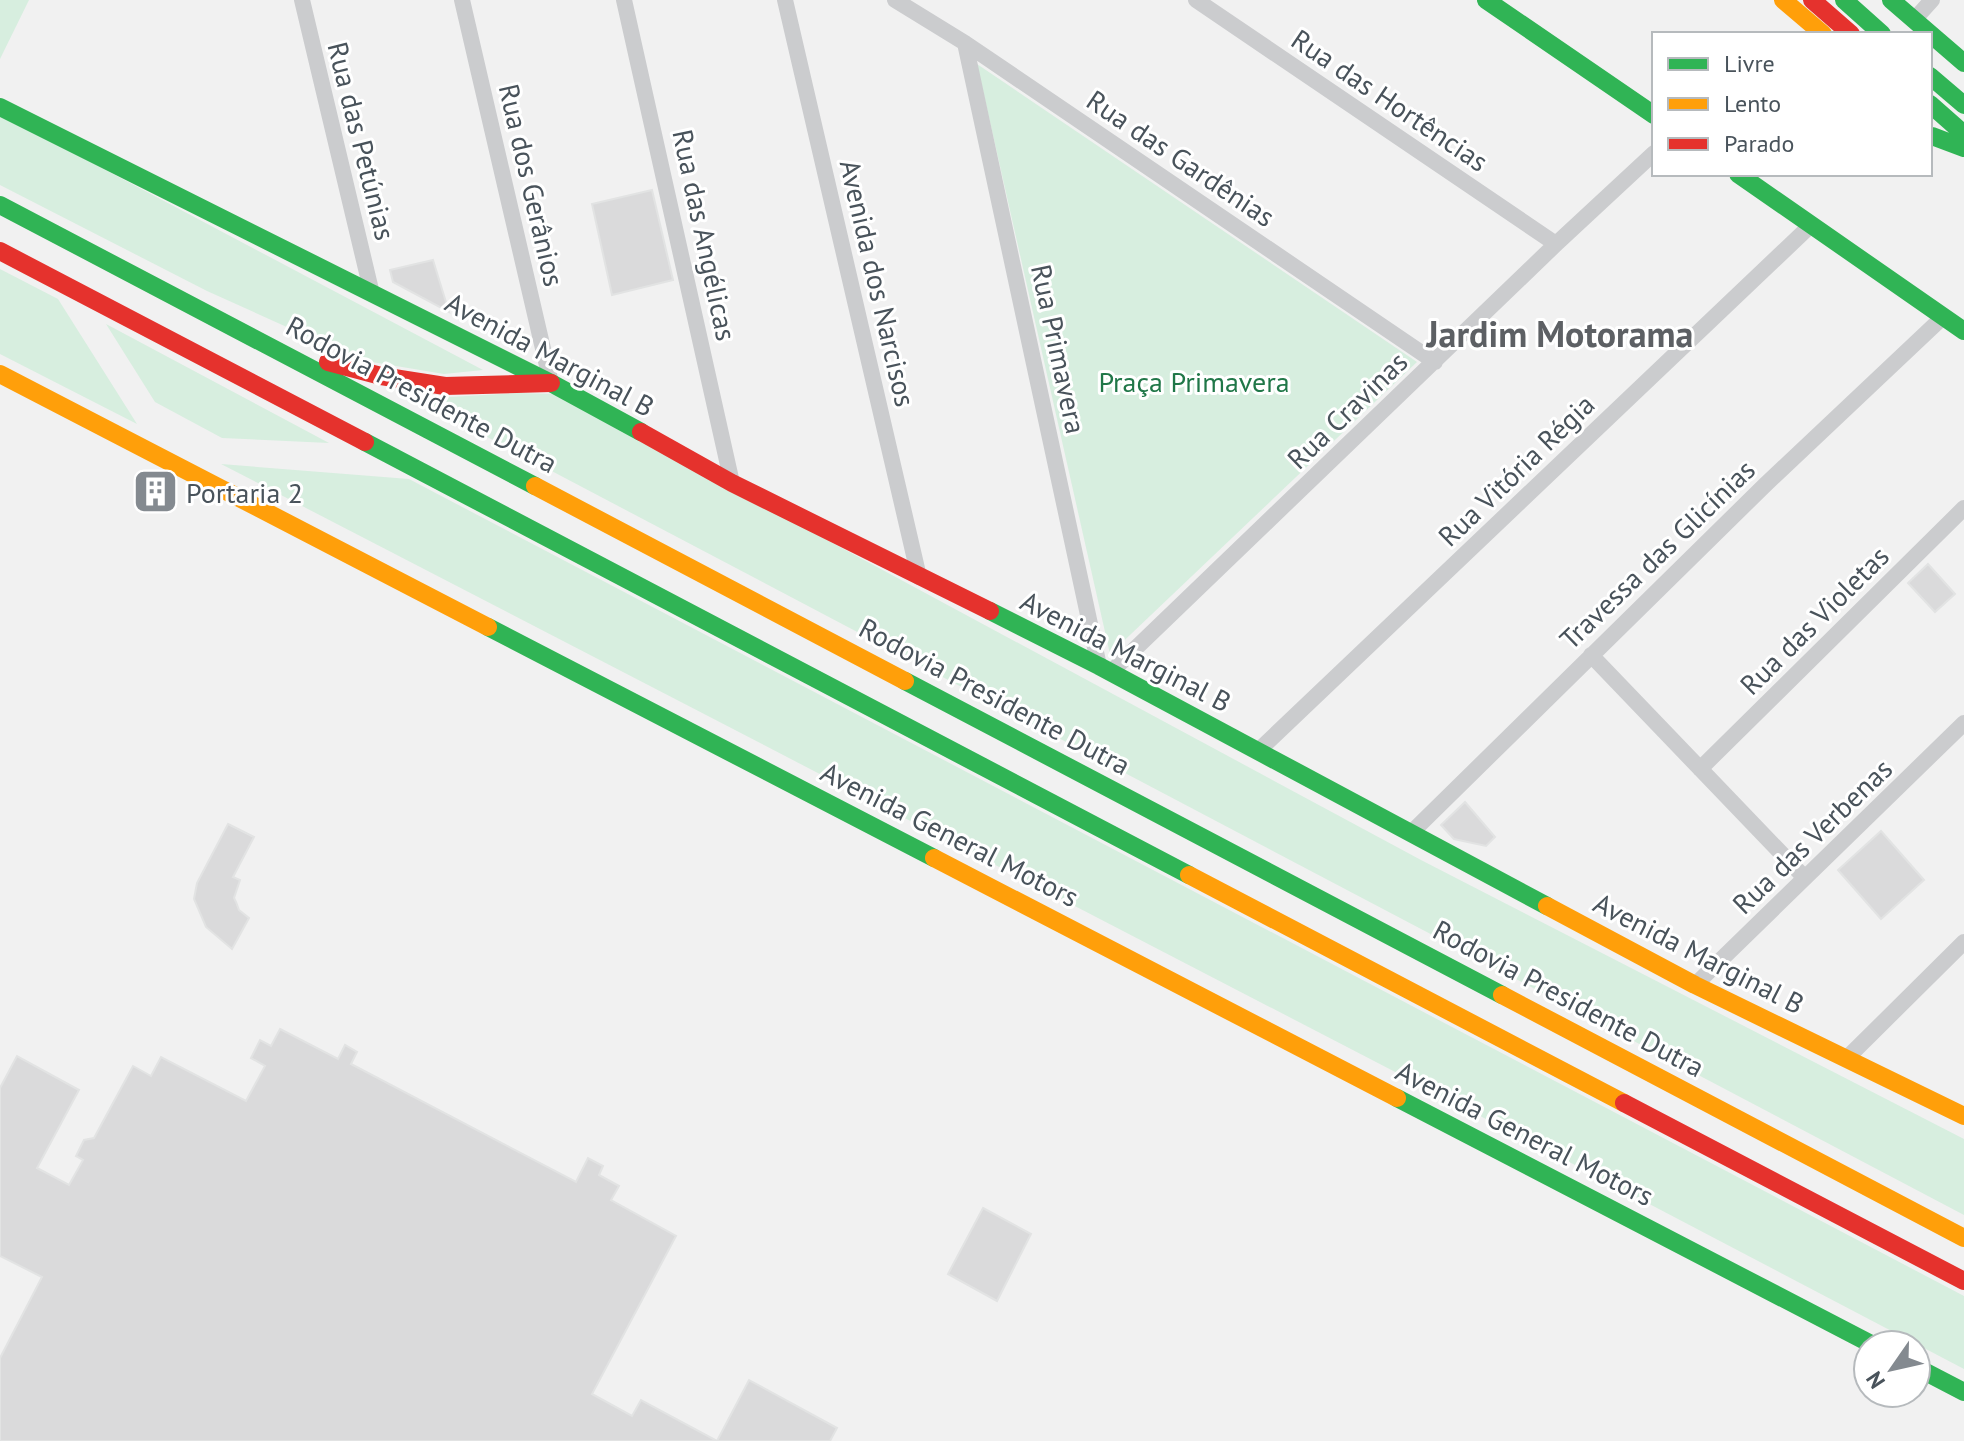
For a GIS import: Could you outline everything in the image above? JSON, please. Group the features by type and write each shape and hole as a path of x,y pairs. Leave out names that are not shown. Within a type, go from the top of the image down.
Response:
{"main road":[{"path":"1486,0 1652,114"},
{"path":"1783,0 1821,32"},
{"path":"1812,0 1849,32"},
{"path":"1844,0 1880,32"},
{"path":"1891,0 1928,32"},
{"path":"1932,35 1964,63"},
{"path":"1932,78 1964,105"},
{"path":"1932,106 1964,134"},
{"name":"Avenida Marginal B","path":"0,107 551,383 732,483 1105,669 1695,985 1964,1116"},
{"path":"1932,135 1964,148"},
{"path":"1932,136 1964,160"},
{"path":"1741,176 1964,331"},
{"name":"Rodovia Presidente Dutra","path":"0,205 1964,1238"},
{"path":"0,251 1964,1281"},
{"path":"271,346 381,376 445,386 551,383"},
{"name":"Avenida General Motors","path":"0,374 1852,1334"},
{"path":"1932,1375 1964,1392"}],"street":[{"name":"Rua das Petúnias","path":"302,0 372,294"},
{"name":"Rua dos Gerânios","path":"462,0 551,383"},
{"name":"Rua das Angélicas","path":"624,0 732,483"},
{"name":"Avenida dos Narcisos","path":"785,0 919,577"},
{"name":"Rua das Gardênias","path":"895,0 965,43 1435,362"},
{"name":"Rua das Hortências","path":"1196,0 1556,244"},
{"path":"1914,20 1932,0"},
{"name":"Rua Primavera","path":"965,43 1105,669"},
{"name":"Rua Cravinas","path":"1105,669 1652,155"},
{"name":"Rua Vitória Régia","path":"1258,751 1810,226"},
{"name":"Travessa das Glicínias","path":"1411,833 1591,655 1943,317"},
{"name":"Rua das Violetas","path":"1700,769 1964,508"},
{"path":"1591,655 1805,878"},
{"name":"Rua das Verbenas","path":"1695,985 1964,723"},
{"path":"1847,1058 1964,942"}],"green space":[{"path":"0,0 29,0 0,59"},
{"name":"Praça Primavera","path":"977,64 1417,362 1110,654"},
{"path":"0,114 483,370 444,374 360,360 207,291 0,185"},
{"path":"0,269 58,299 137,424 0,354"},
{"path":"106,324 329,443 222,438 155,402"},
{"path":"556,394 1421,860 1964,1139 1964,1215 415,399"},
{"path":"221,464 409,479 1964,1296 1964,1369 1932,1352 1932,1329 1888,1329"}],"building":[{"path":"652,190 673,280 612,295 592,204"},
{"path":"433,260 449,312 393,282 390,270"},
{"path":"1928,564 1955,594 1935,612 1908,583"},
{"path":"1465,802 1495,837 1486,846 1454,839 1441,825"},
{"path":"228,824 254,837 233,877 240,880 234,898 239,910 249,918 232,949 206,927 194,899 197,883"},
{"path":"1881,831 1924,880 1881,919 1838,870"},
{"path":"280,1029 338,1059 345,1045 357,1052 351,1064 576,1182 588,1158 603,1166 599,1175 619,1186 611,1200 676,1236 592,1394 632,1416 641,1400 717,1441 0,1441 0,1358 42,1277 0,1256 0,1088 17,1056 79,1090 37,1168 69,1185 83,1160 76,1156 84,1140 94,1138 133,1066 151,1076 161,1057 246,1101 265,1066 251,1058 260,1040 271,1046"},
{"path":"983,1208 1031,1234 997,1301 948,1274"},
{"path":"749,1380 837,1428 830,1441 717,1441"}],"traffic: fast":[{"path":"1486,0 1652,114"},
{"path":"1844,0 1880,32"},
{"path":"1891,0 1928,32"},
{"path":"1932,35 1964,63"},
{"path":"1932,78 1964,105"},
{"path":"1932,106 1964,134"},
{"path":"0,107 551,383 641,432"},
{"path":"1932,136 1964,148"},
{"path":"1741,176 1964,331"},
{"path":"0,205 535,486"},
{"path":"365,442 1189,875"},
{"path":"990,611 1099,666 1547,906"},
{"path":"488,627 934,858"},
{"path":"905,681 1502,995"},
{"path":"1397,1098 1852,1334"},
{"path":"1932,1375 1964,1392"}],"traffic: slow":[{"path":"1783,0 1821,32"},
{"path":"0,374 488,627"},
{"path":"535,486 905,681"},
{"path":"934,858 1397,1098"},
{"path":"1189,875 1624,1103"},
{"path":"1547,906 1695,985 1964,1116"},
{"path":"1502,995 1964,1238"}],"traffic: jam":[{"path":"1812,0 1849,32"},
{"path":"0,251 365,442"},
{"path":"328,362 381,376 445,386 551,383"},
{"path":"641,432 732,483 990,611"},
{"path":"1624,1103 1964,1281"}],"place":[{"name":"Portaria 2","path":"155,492"}],"district":[{"name":"Jardim Motorama","path":"1560,333"}]}
